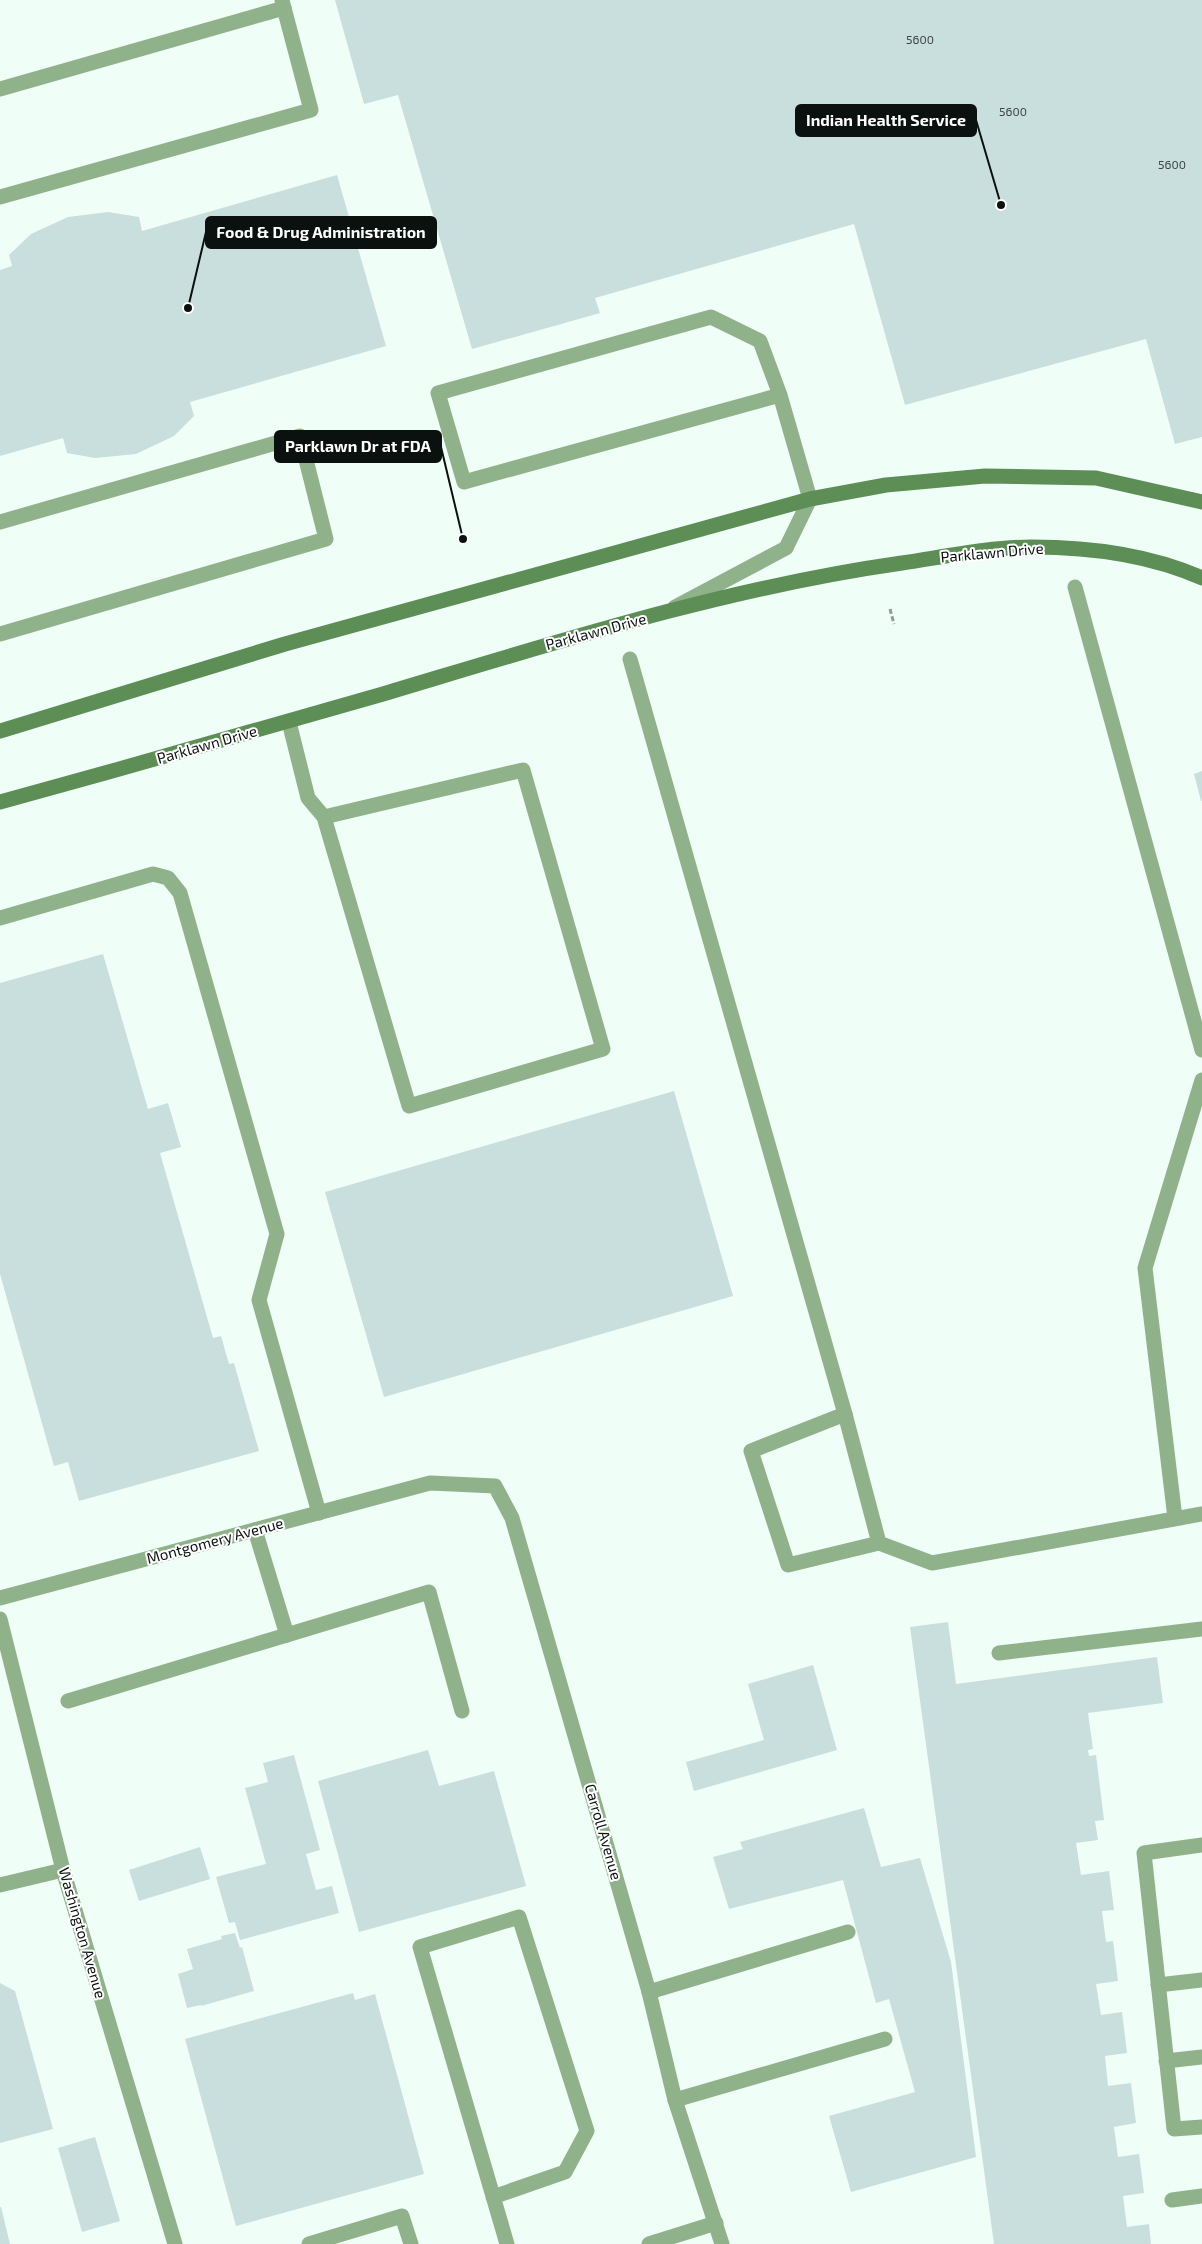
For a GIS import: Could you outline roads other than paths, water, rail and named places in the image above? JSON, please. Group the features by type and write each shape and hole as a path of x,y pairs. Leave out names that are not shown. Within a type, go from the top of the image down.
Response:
{"main road":[{"path":"0,731 285,644 810,499 886,485 985,476 1096,478 1202,502"},
{"name":"Parklawn Drive","path":"0,802 289,722 558,642 799,580 964,554 1030,547 1110,552 1178,568 1202,578"}],"street":[{"path":"0,89 283,4 311,110 0,196"},
{"path":"659,615 786,548 810,499 780,395 760,341 711,317 438,393 464,482 780,395"},
{"path":"0,522 300,436 326,539 0,634"},
{"path":"1076,587 1202,1050"},
{"path":"630,659 845,1414 879,1543"},
{"path":"289,722 308,798 324,817 408,1106 603,1049 523,770 324,817"},
{"path":"0,918 153,874 168,878 180,893 277,1234 260,1300 318,1513"},
{"path":"1175,1518 1145,1268 1202,1080"},
{"path":"845,1414 751,1451 788,1565 879,1543 932,1563 1202,1514"},
{"name":"Montgomery Avenue","path":"0,1598 430,1483"},
{"name":"Carroll Avenue","path":"430,1483 495,1486 512,1518 649,1992 675,2100 722,2244"},
{"path":"255,1530 287,1635"},
{"path":"68,1701 429,1592 462,1711"},
{"name":"Washington Avenue","path":"1,1628 63,1870 175,2244"},
{"path":"999,1653 1202,1629"},
{"path":"1202,1845 1144,1852 1174,2130 1202,2127"},
{"path":"0,1885 63,1870"},
{"path":"493,2196 565,2172 587,2131 519,1917 420,1947 507,2244"},
{"path":"649,1992 848,1932"},
{"path":"1158,1985 1202,1980"},
{"path":"675,2100 885,2039"},
{"path":"1166,2061 1202,2058"},
{"path":"1172,2200 1202,2196"},
{"path":"309,2244 402,2216 411,2244"},
{"path":"650,2244 716,2223"}],"place":[{"name":"Indian Health Service","path":"1001,205"},
{"name":"Food & Drug Administration","path":"188,308"},
{"name":"Parklawn Dr at FDA","path":"463,539"}]}
